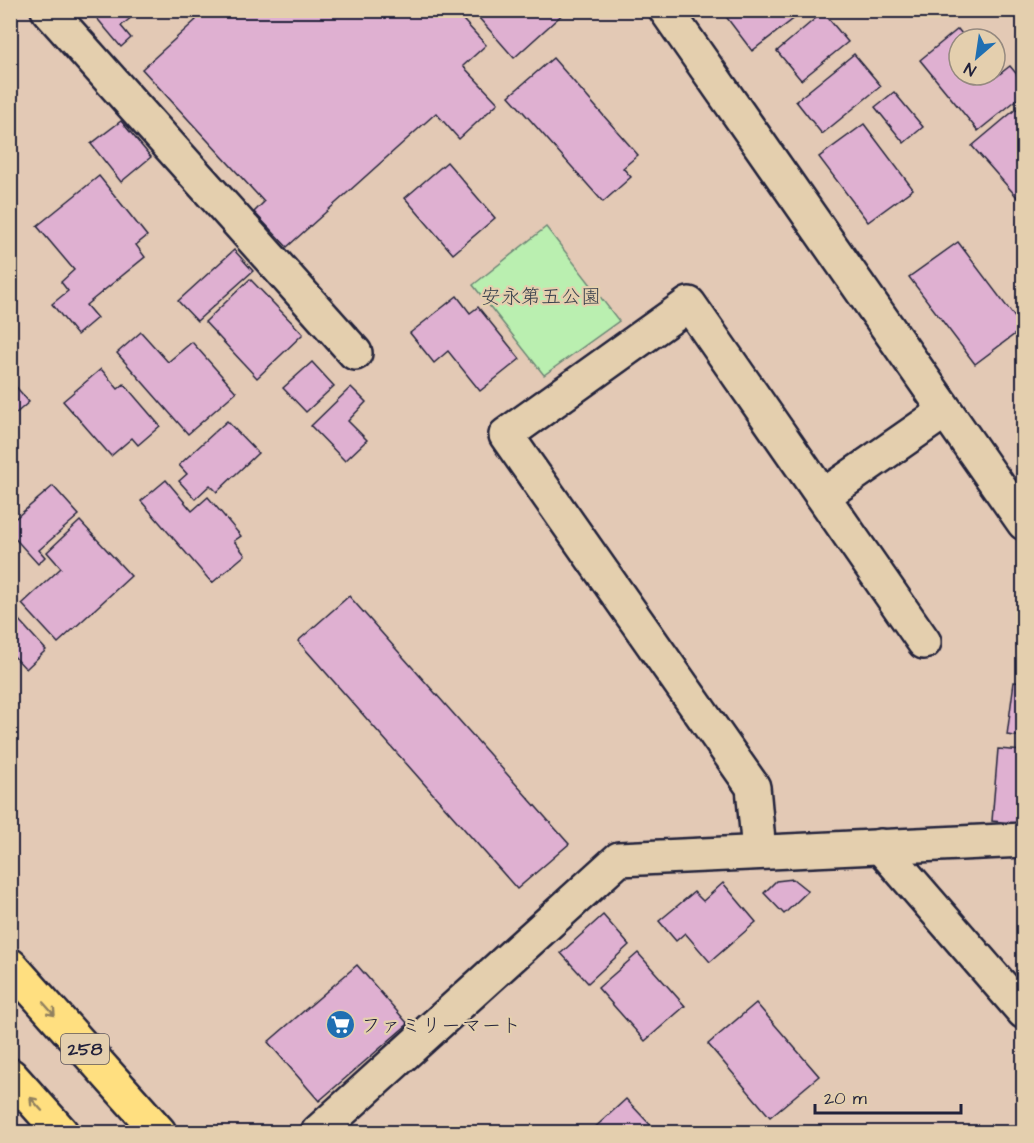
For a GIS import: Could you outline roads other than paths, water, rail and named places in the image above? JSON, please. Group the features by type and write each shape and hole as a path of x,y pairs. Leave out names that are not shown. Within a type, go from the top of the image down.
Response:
{"highway":[{"name":"258","path":"10,965 159,1132"},
{"path":"10,1075 61,1132"}],"street":[{"path":"48,10 356,353"},
{"path":"666,10 1023,523"},
{"path":"759,852 753,787 506,435 689,304 924,642"},
{"path":"822,496 945,411"},
{"path":"318,1132 619,859 1023,840"},
{"path":"880,846 1023,1012"}],"place":[{"name":"ファミリーマート","path":"340,1025"}],"park label":[{"name":"安永第五公園","path":"541,296"}]}
